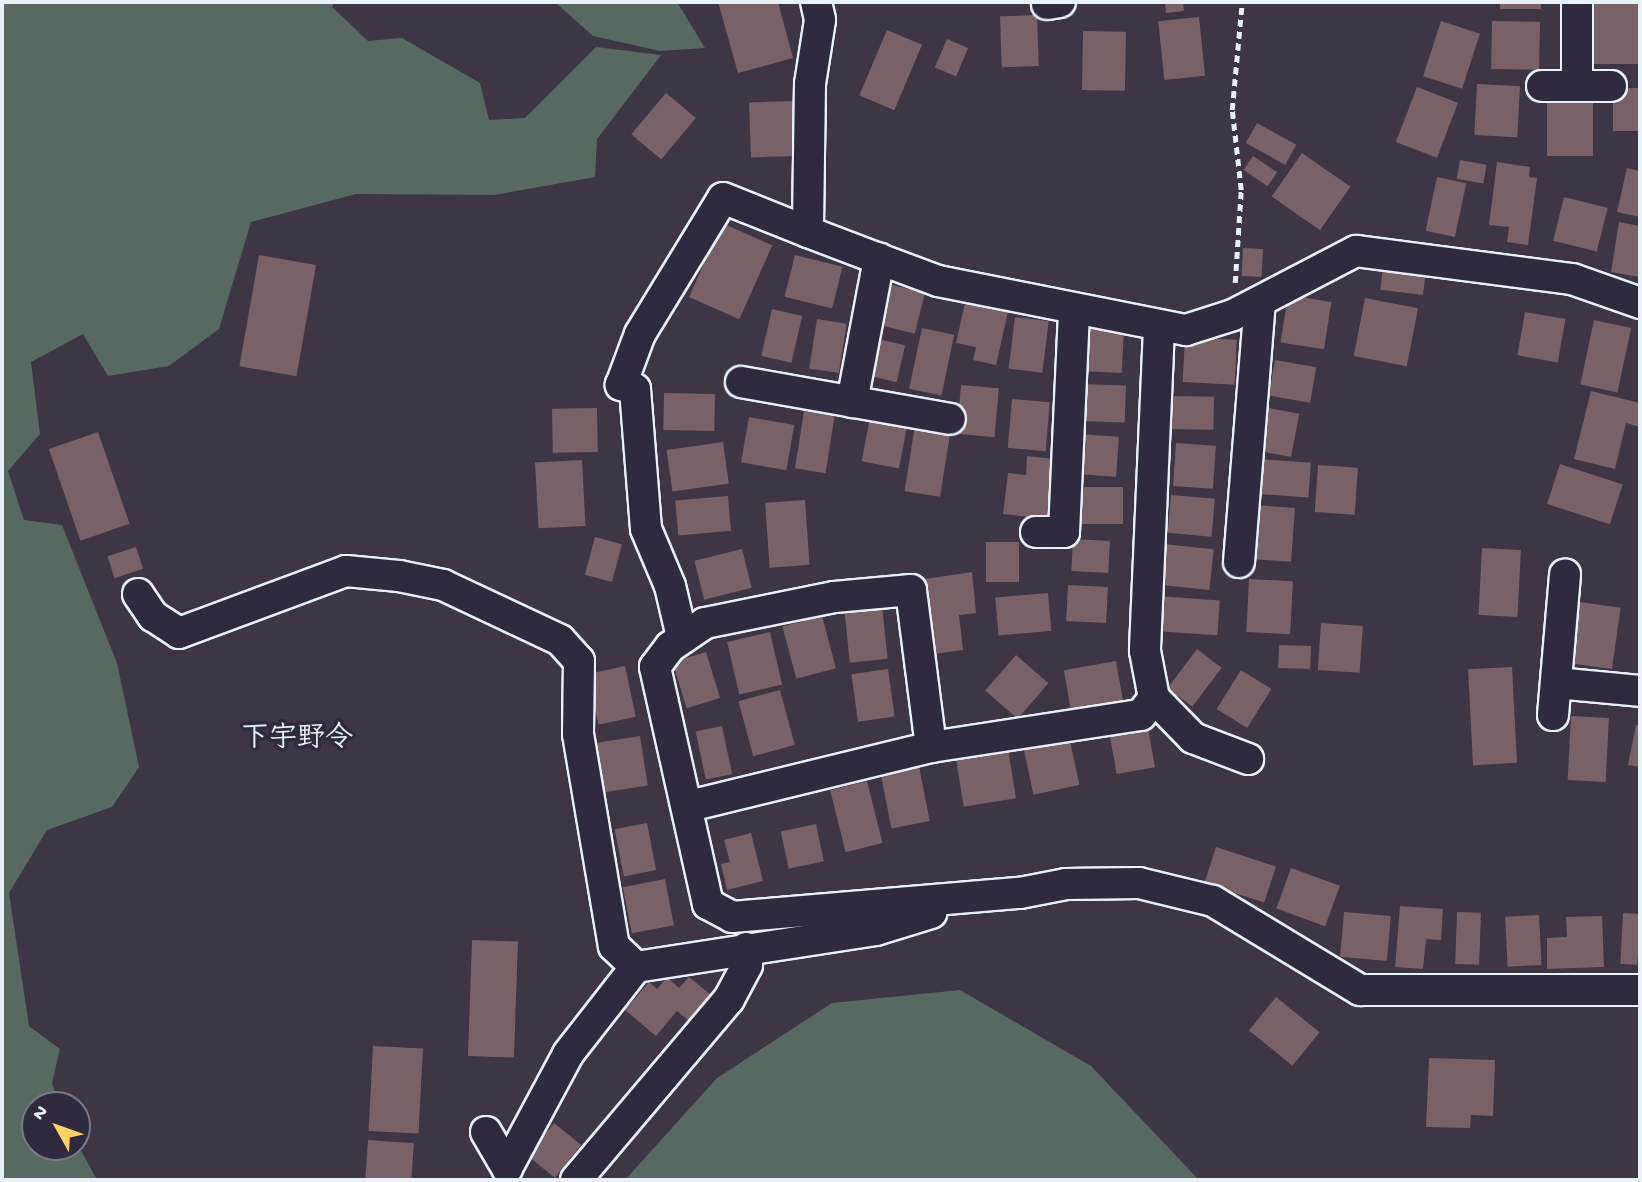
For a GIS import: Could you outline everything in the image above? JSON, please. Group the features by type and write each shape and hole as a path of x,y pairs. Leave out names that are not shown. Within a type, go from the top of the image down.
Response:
{"street":[{"path":"808,232 810,84 820,20 816,2"},
{"path":"1577,2 1577,86"},
{"path":"1542,86 1611,86"},
{"path":"682,637 670,586 646,529 635,389 621,385 640,334 723,198 938,281 1159,328 1186,330 1233,315 1356,251 1572,279 1640,303"},
{"path":"852,402 879,260"},
{"path":"1239,562 1260,302"},
{"path":"1036,532 1064,532 1074,309"},
{"path":"1159,328 1145,651 1154,698 1193,738 1248,759"},
{"path":"741,383 950,419"},
{"path":"138,594 153,616 180,634 345,571 399,576 443,585 560,640 579,661 578,734 614,946 636,967"},
{"path":"1553,715 1565,575"},
{"path":"931,747 911,590 785,606 705,623 682,637 656,667 689,806 708,904 732,917 1020,893"},
{"path":"1556,683 1640,691"},
{"path":"689,806 931,747 1140,715 1154,698"},
{"path":"511,1174 568,1054 636,967 876,930 1066,884 1139,883 1213,901 1360,990 1640,990"},
{"path":"576,1180 729,999 747,965 746,948"},
{"path":"486,1132 511,1174"}],"path":[{"path":"1233,315 1241,190 1231,110 1242,2"}],"green space":[{"path":"2,2 335,2 332,7 368,41 402,38 480,83 489,120 525,118 596,47 661,55 597,139 595,177 494,195 356,194 251,222 219,329 169,366 108,376 83,334 31,362 40,434 8,471 24,520 62,525 117,663 139,767 112,807 47,830 9,893 29,1026 60,1049 52,1083 55,1091 21,1091 21,1161 87,1161 97,1180 2,1180"},
{"path":"555,2 677,2 705,48 660,51 593,36"},
{"path":"960,990 1091,1066 1199,1180 625,1180 717,1078 832,1003"}],"building":[{"path":"718,2 778,2 793,58 738,73"},
{"path":"1165,2 1183,2 1184,11 1166,13"},
{"path":"1500,2 1541,2 1541,9 1500,9"},
{"path":"1591,2 1640,2 1640,64 1591,64"},
{"path":"1037,15 1039,66 1002,67 1000,16"},
{"path":"1199,17 1205,76 1164,80 1158,21"},
{"path":"1441,21 1480,34 1462,89 1423,76"},
{"path":"1492,21 1540,22 1539,70 1491,69"},
{"path":"887,30 922,45 894,110 859,95"},
{"path":"1083,31 1126,32 1125,91 1082,90"},
{"path":"947,39 968,48 956,77 935,68"},
{"path":"1477,84 1520,86 1517,137 1474,135"},
{"path":"1417,87 1458,103 1437,158 1396,142"},
{"path":"1613,88 1640,88 1640,131 1613,131"},
{"path":"666,93 696,118 661,159 631,134"},
{"path":"1547,98 1593,98 1593,156 1547,156"},
{"path":"793,101 795,156 751,158 749,103"},
{"path":"1257,123 1296,145 1285,165 1246,143"},
{"path":"1302,153 1350,187 1320,230 1272,196"},
{"path":"1253,156 1277,172 1268,186 1243,170"},
{"path":"1460,160 1487,165 1483,183 1457,179"},
{"path":"1497,162 1530,167 1529,177 1537,178 1528,245 1507,242 1509,227 1489,225"},
{"path":"1627,168 1640,171 1640,217 1617,212"},
{"path":"1437,177 1466,183 1455,237 1426,231"},
{"path":"1564,197 1608,208 1597,252 1553,241"},
{"path":"1619,222 1640,226 1640,277 1611,272"},
{"path":"722,223 772,245 739,319 689,297"},
{"path":"1243,248 1263,249 1262,277 1242,276"},
{"path":"259,255 316,265 296,376 239,366"},
{"path":"795,255 843,267 832,309 785,297"},
{"path":"1383,268 1426,273 1423,295 1380,290"},
{"path":"889,284 925,293 915,334 879,325"},
{"path":"1288,295 1331,302 1324,349 1280,342"},
{"path":"1365,298 1418,308 1407,366 1354,356"},
{"path":"965,303 1008,312 996,365 973,360 976,347 956,343"},
{"path":"772,309 802,316 791,363 761,356"},
{"path":"1525,312 1565,319 1558,362 1517,355"},
{"path":"1015,317 1049,321 1042,373 1009,369"},
{"path":"817,319 847,324 839,373 809,368"},
{"path":"1594,320 1631,328 1617,392 1580,385"},
{"path":"922,328 954,335 941,396 909,389"},
{"path":"1083,328 1124,330 1122,373 1081,371"},
{"path":"1185,337 1237,340 1235,385 1183,382"},
{"path":"874,338 905,345 897,382 865,375"},
{"path":"1275,360 1316,367 1310,403 1269,395"},
{"path":"1080,384 1126,386 1125,423 1079,421"},
{"path":"961,385 999,388 995,437 957,434"},
{"path":"1591,391 1640,403 1640,427 1626,423 1615,469 1574,459"},
{"path":"664,393 715,394 714,431 663,430"},
{"path":"1164,396 1214,397 1213,430 1163,429"},
{"path":"1012,399 1050,402 1046,451 1008,448"},
{"path":"1264,407 1299,414 1291,457 1256,450"},
{"path":"597,408 598,452 553,453 552,409"},
{"path":"804,411 835,416 826,473 795,468"},
{"path":"749,417 794,425 786,470 741,462"},
{"path":"870,418 907,425 899,468 862,461"},
{"path":"915,425 951,431 940,497 905,491"},
{"path":"98,432 130,524 80,541 49,449"},
{"path":"1079,434 1119,437 1116,477 1076,474"},
{"path":"723,442 729,484 672,492 667,450"},
{"path":"1176,443 1216,446 1213,489 1173,486"},
{"path":"1027,456 1055,459 1049,519 1003,514 1008,473 1026,475"},
{"path":"1259,459 1311,463 1308,498 1257,494"},
{"path":"582,460 585,526 539,528 535,462"},
{"path":"1560,464 1623,484 1610,524 1547,504"},
{"path":"1318,465 1358,468 1355,515 1315,512"},
{"path":"1076,487 1123,487 1123,524 1076,524"},
{"path":"1171,495 1215,499 1212,537 1168,533"},
{"path":"728,496 731,531 678,535 675,501"},
{"path":"805,500 810,565 770,568 765,503"},
{"path":"1253,505 1295,508 1291,562 1249,559"},
{"path":"595,537 622,544 612,582 585,575"},
{"path":"1073,539 1110,541 1108,573 1071,571"},
{"path":"986,542 1019,542 1019,582 986,582"},
{"path":"1163,544 1214,549 1209,590 1159,585"},
{"path":"136,547 143,569 115,578 107,556"},
{"path":"1482,548 1521,550 1517,617 1478,615"},
{"path":"742,549 752,588 704,600 694,561"},
{"path":"972,572 976,613 959,615 963,650 934,654 925,579"},
{"path":"1249,579 1293,581 1290,634 1246,632"},
{"path":"1068,585 1108,587 1106,623 1066,621"},
{"path":"1048,593 1051,631 999,635 995,598"},
{"path":"1157,596 1220,600 1217,635 1155,631"},
{"path":"1580,602 1621,608 1612,669 1571,663"},
{"path":"882,605 888,659 850,663 844,609"},
{"path":"822,616 836,668 796,679 782,627"},
{"path":"1321,623 1363,626 1360,673 1318,670"},
{"path":"770,632 782,685 739,695 727,642"},
{"path":"1279,645 1311,646 1310,669 1278,668"},
{"path":"1197,649 1222,668 1192,707 1168,688"},
{"path":"706,652 720,698 687,708 673,662"},
{"path":"1016,655 1048,683 1018,719 985,690"},
{"path":"1116,661 1123,700 1071,710 1064,670"},
{"path":"625,666 636,717 599,725 588,674"},
{"path":"1512,667 1517,763 1473,765 1468,669"},
{"path":"888,669 895,717 858,722 851,674"},
{"path":"1241,670 1272,689 1247,728 1217,709"},
{"path":"780,690 795,745 753,756 738,701"},
{"path":"1571,716 1609,718 1606,782 1568,780"},
{"path":"1147,722 1155,767 1117,774 1109,729"},
{"path":"1636,725 1640,726 1640,767 1628,765"},
{"path":"722,726 732,774 706,780 696,732"},
{"path":"640,736 648,785 601,793 594,743"},
{"path":"1069,736 1079,785 1033,795 1023,746"},
{"path":"1008,748 1016,798 964,807 956,756"},
{"path":"919,766 930,821 891,828 881,773"},
{"path":"867,781 882,843 846,852 830,790"},
{"path":"647,823 656,870 624,876 615,829"},
{"path":"816,824 824,861 789,869 781,831"},
{"path":"751,833 763,881 727,890 721,864 730,862 724,840"},
{"path":"1216,847 1276,866 1264,903 1204,883"},
{"path":"1291,868 1340,886 1325,926 1276,908"},
{"path":"665,879 674,925 632,933 623,887"},
{"path":"1400,906 1443,909 1441,940 1426,939 1423,969 1395,967"},
{"path":"1344,912 1391,916 1387,961 1340,957"},
{"path":"1457,912 1481,913 1479,965 1455,964"},
{"path":"1623,913 1640,914 1637,965 1620,964"},
{"path":"1539,915 1542,965 1508,967 1505,917"},
{"path":"1602,916 1604,967 1547,969 1547,938 1567,937 1566,917"},
{"path":"472,940 518,942 514,1058 468,1056"},
{"path":"667,977 679,988 689,977 711,995 689,1021 677,1011 656,1036 625,1010 649,982 657,989"},
{"path":"1276,997 1320,1032 1292,1066 1249,1030"},
{"path":"373,1046 423,1049 418,1134 369,1131"},
{"path":"1429,1058 1495,1060 1493,1116 1471,1115 1470,1128 1426,1127"},
{"path":"554,1123 581,1145 555,1178 528,1156"},
{"path":"368,1140 414,1143 411,1180 365,1180"}],"district":[{"name":"下宇野令","path":"297,740"}]}
